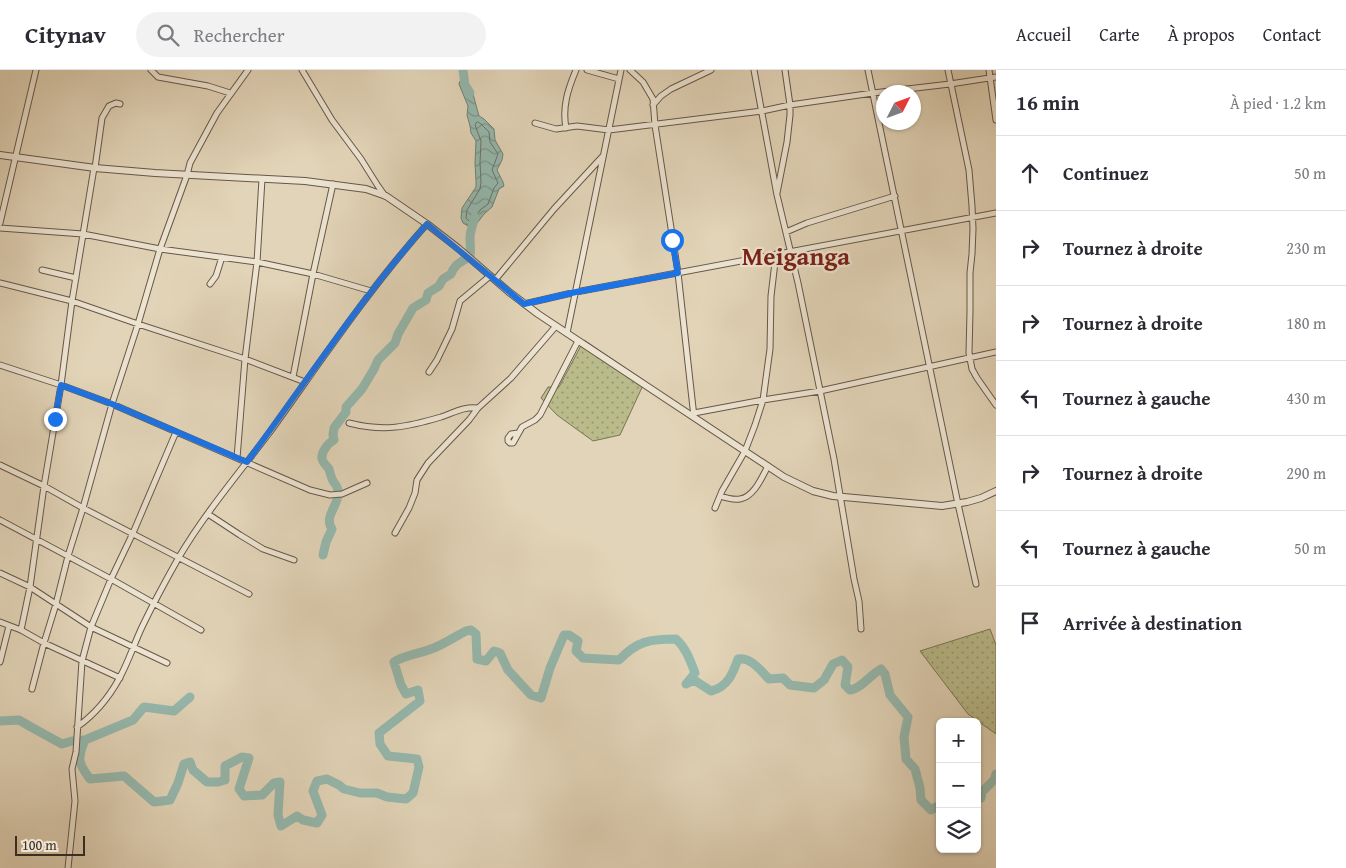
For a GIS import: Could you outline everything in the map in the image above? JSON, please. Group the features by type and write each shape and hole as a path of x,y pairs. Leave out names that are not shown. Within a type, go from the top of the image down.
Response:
{"street":[{"path":"0,223 36,70"},
{"path":"151,70 158,77 208,86 230,93"},
{"path":"32,689 112,404 160,249 190,163 217,113 248,70"},
{"path":"302,70 332,120 386,196"},
{"path":"566,128 564,115 566,95 576,70"},
{"path":"587,70 619,79"},
{"path":"567,333 621,70"},
{"path":"630,70 643,82 653,99 655,125 678,273 694,415"},
{"path":"653,105 671,89 711,70"},
{"path":"754,70 777,195 841,497 859,601 861,629"},
{"path":"777,195 787,142 790,105 785,70"},
{"path":"868,70 976,584"},
{"path":"948,70 969,170 973,217 970,273 970,359 972,369 996,406"},
{"path":"989,70 993,77 996,120"},
{"path":"535,123 552,128 577,126 609,130 762,111 790,105 993,77"},
{"path":"21,630 30,587 72,301 102,118 109,106 116,103 120,104"},
{"path":"0,155 94,168 333,184 366,189 386,196 427,224 524,304 694,415 792,482 813,491 841,497 931,505 958,504 981,498 996,490"},
{"path":"429,372 452,329 460,301 493,278 603,156"},
{"path":"237,458 262,179"},
{"path":"293,377 333,184"},
{"path":"786,232 895,196"},
{"path":"524,304 576,292 996,213"},
{"path":"77,728 96,710 120,678 132,648 179,557 208,514 371,291 427,224"},
{"path":"0,228 83,234 160,249 256,262 313,274 371,291"},
{"path":"715,508 745,451 755,426 762,400 770,349 770,296 776,254"},
{"path":"210,284 216,276 222,257"},
{"path":"42,270 76,278"},
{"path":"0,283 72,301 245,359 305,382"},
{"path":"395,533 409,508 415,493 417,480 428,463 478,408 511,378 556,326"},
{"path":"518,433 522,427 540,415 578,341"},
{"path":"694,415 762,400 820,391 996,352"},
{"path":"0,365 112,404 310,490 330,495 346,493 366,483"},
{"path":"349,423 373,428 396,428 415,425 467,408 478,408"},
{"path":"68,868 75,801 72,770 76,745 82,661 91,627 176,432"},
{"path":"0,465 44,486 249,594"},
{"path":"720,496 739,499 748,496 768,466"},
{"path":"208,514 257,546 294,560"},
{"path":"0,520 202,630"},
{"path":"0,573 30,587 91,627 167,663"},
{"path":"0,622 21,630 44,643 120,678"},
{"path":"0,662 9,626"}],"green space":[{"path":"584,340 645,381 620,435 593,441 557,415 541,398 548,387 559,387"},
{"path":"990,629 996,645 996,734 981,723 981,718 974,718 968,714 920,651"}],"water":[{"path":"463,80 473,94 479,116 494,129 495,140 503,154 497,170 504,186 499,189 492,207 475,226 468,226 463,223 461,218 462,208 476,187 476,141 471,133 467,115 468,106 459,84"}],"waterway":[{"path":"463,70 465,85 470,93"},
{"path":"323,555 332,529 329,520 330,515 338,496 337,487 322,456 327,445 334,440 334,428 346,412 346,407 362,389 378,360 395,343 413,308 426,300 428,293 439,286 443,279 451,274 457,265 470,256 470,235 475,217"},
{"path":"190,697 174,711 144,707 133,720 85,740 80,761 86,774 90,779 124,776 154,802 170,800 184,764 190,762 193,770 207,782 218,782 225,780 225,766 242,757 249,758 239,789 244,796 262,795 274,783 280,782 278,815 281,826 297,816 303,820 317,823 322,815 313,791 317,781 327,779 344,789 360,793 377,793 387,797 406,799 413,793 419,767 417,759 388,756 380,744 379,733 420,701 418,690 406,694 401,685 394,662 426,651 466,631 471,630 476,634 477,659 486,661 494,651 500,653 508,670 531,695 541,698 550,668 564,635 569,635 578,641 576,651 583,658 619,660 644,642 676,639 685,650 695,673 686,684 694,680 711,691 726,683 738,659 751,662 769,679 783,678 790,685 814,688 824,680 833,664 842,660 848,667 845,685 850,690 858,687 881,669 885,674 890,695 908,717 904,737 906,759 915,769 921,800 931,810 936,807"},
{"path":"0,721 19,720 62,744 84,740"},
{"path":"981,798 982,792 994,780 996,774"}],"district":[{"name":"Meiganga","path":"796,256"}],"route":[{"path":"55,419 61,385 112,404 247,462 371,291 427,224 524,304 576,292 678,273 672,240"}]}
